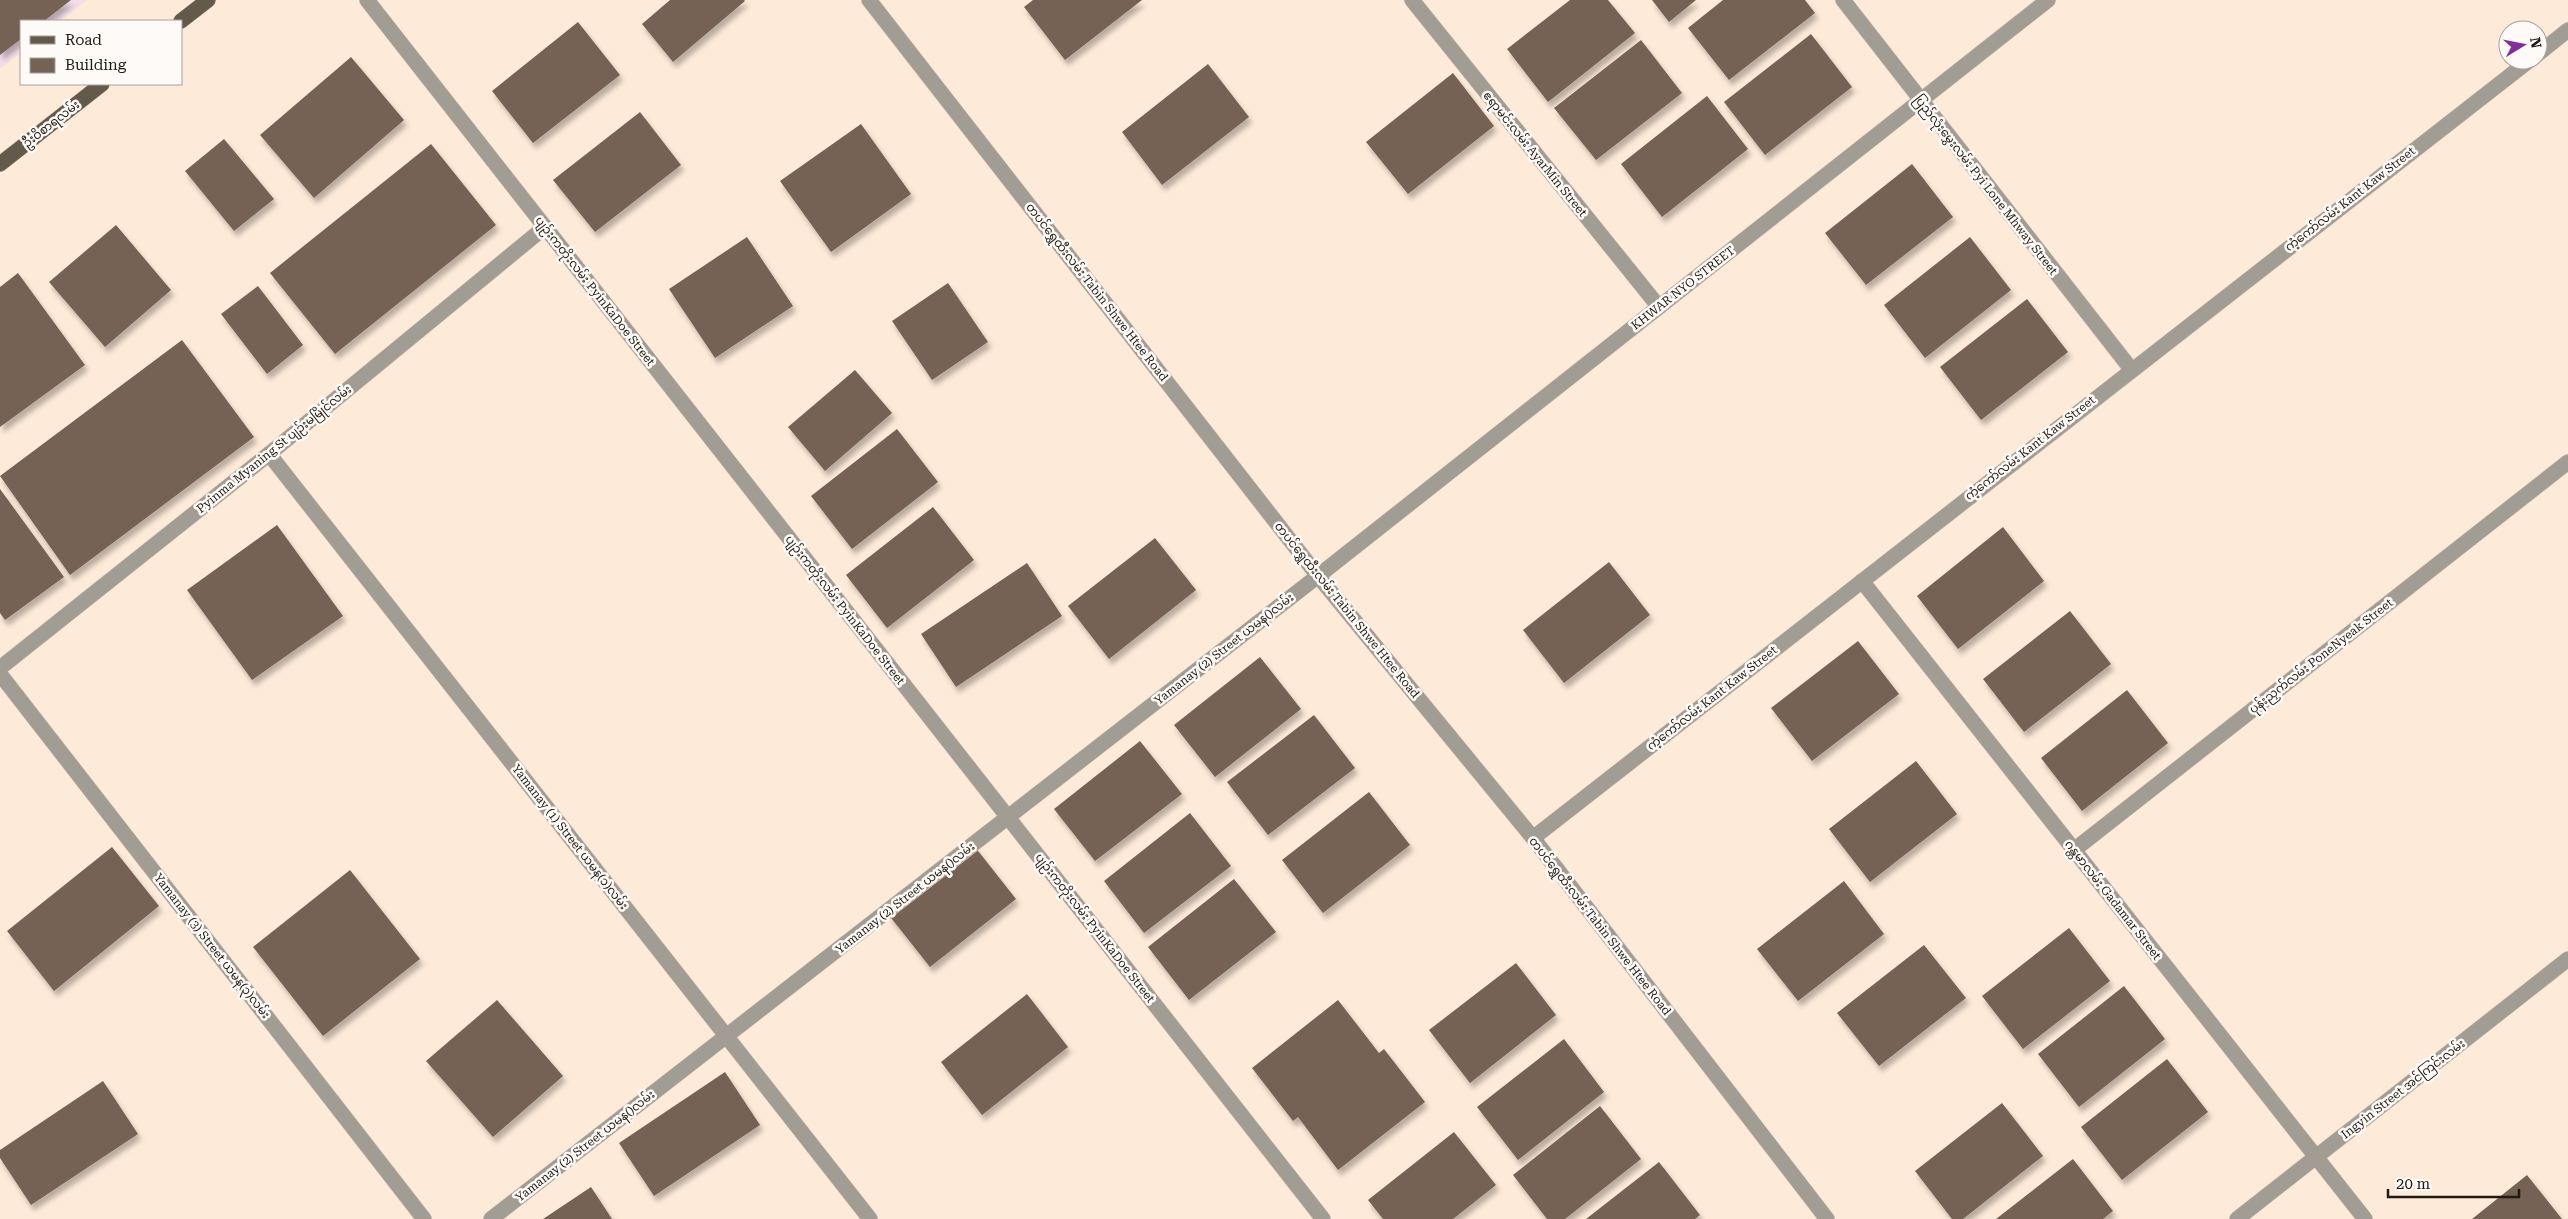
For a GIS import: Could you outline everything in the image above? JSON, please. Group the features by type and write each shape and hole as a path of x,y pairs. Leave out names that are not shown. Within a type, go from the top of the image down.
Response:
{"main road":[{"path":"182,20 208,0"},
{"name":"ဦးဝိစာရလမ်း","path":"0,164 101,85"}],"street":[{"name":"ပျဉ်းကတိုးလမ်း PyinKaDoe Street","path":"367,0 1323,1219"},
{"name":"တပင်ရွှေထီးလမ်း Tabin Shwe Htee Road","path":"869,0 1318,576 1532,838 1827,1219"},
{"name":"ဧရာမင်းလမ်း AyarMin Street","path":"1412,0 1659,307"},
{"name":"ပြည်လုံးမွှေးလမ်း Pyi Lone Mhway Street","path":"1842,0 2131,369"},
{"name":"KHWAR NYO STREET","path":"1318,576 2048,0"},
{"path":"2548,48 2565,38"},
{"name":"ကံ့ကော်လမ်း Kant Kaw Street","path":"1532,838 2131,369 2517,70"},
{"name":"Pyinma Myaning St ပျဉ်းမမြိုင်လမ်း","path":"0,668 269,454 545,227"},
{"name":"Yamanay (1) Street ယမန(၁)လမ်း","path":"269,454 870,1219"},
{"name":"ပုန်းညှက်လမ်း PoneNyeak Street","path":"2074,850 2568,462"},
{"name":"Yamanay (2) Street ယမန()လမ်း","path":"491,1219 1318,576"},
{"name":"ဂန္တမာလမ်း Gadamar Street","path":"1862,581 2365,1219"},
{"name":"Yamanay (3) Street ယမန(၃)လမ်း","path":"0,674 424,1219"},
{"name":"Ingyin Street အင်ကြင်းလမ်း","path":"2237,1219 2568,959"}],"shaded area":[{"path":"0,0 87,0 61,20 20,20 20,53 0,69"}],"building":[{"path":"0,0 71,0 45,20 20,20 20,40 0,55"},
{"path":"670,0 745,1 673,62 642,24"},
{"path":"1033,0 1142,0 1065,60 1024,7"},
{"path":"1570,0 1608,0 1635,33 1548,102 1507,49"},
{"path":"1652,0 1696,0 1669,22"},
{"path":"1723,0 1805,0 1815,13 1729,80 1688,28"},
{"path":"578,22 620,75 533,143 492,91"},
{"path":"1811,34 1852,87 1765,155 1724,102"},
{"path":"1641,40 1682,93 1596,160 1554,108"},
{"path":"351,57 404,120 314,198 260,135"},
{"path":"1208,64 1249,117 1162,185 1122,132"},
{"path":"1453,73 1494,126 1408,194 1366,142"},
{"path":"1707,96 1748,149 1662,217 1621,164"},
{"path":"640,112 681,165 595,232 553,180"},
{"path":"861,124 911,194 831,252 780,181"},
{"path":"224,139 274,199 234,231 185,171"},
{"path":"431,144 496,225 335,354 270,273"},
{"path":"1912,164 1953,217 1866,285 1825,233"},
{"path":"116,225 171,290 105,347 49,282"},
{"path":"747,237 793,306 715,358 669,289"},
{"path":"1970,237 2011,290 1925,358 1884,305"},
{"path":"18,273 85,365 0,427 0,287"},
{"path":"948,283 988,342 932,380 892,321"},
{"path":"258,286 303,345 267,374 221,314"},
{"path":"2027,299 2068,352 1981,420 1940,367"},
{"path":"182,340 254,437 70,575 0,476"},
{"path":"855,370 892,413 825,471 788,427"},
{"path":"897,429 938,482 852,549 811,496"},
{"path":"0,489 64,577 5,620 0,613"},
{"path":"933,507 974,560 887,628 846,575"},
{"path":"277,525 343,616 252,680 187,590"},
{"path":"2003,527 2044,581 1958,649 1917,596"},
{"path":"1155,538 1196,590 1109,659 1068,606"},
{"path":"1609,562 1650,615 1564,683 1523,630"},
{"path":"1027,563 1062,616 956,687 921,634"},
{"path":"2070,611 2111,664 2024,732 1983,679"},
{"path":"1858,641 1899,694 1812,761 1771,708"},
{"path":"1260,657 1301,709 1215,777 1174,725"},
{"path":"2127,690 2168,743 2082,811 2041,758"},
{"path":"1314,715 1355,768 1268,835 1227,782"},
{"path":"1140,741 1182,794 1095,861 1054,809"},
{"path":"1916,761 1957,814 1870,882 1829,829"},
{"path":"1369,792 1410,845 1323,913 1282,860"},
{"path":"1190,813 1231,866 1144,933 1104,881"},
{"path":"112,847 159,906 54,991 7,931"},
{"path":"975,847 1016,899 930,967 888,914"},
{"path":"350,870 420,959 323,1036 253,947"},
{"path":"1234,879 1276,932 1189,1000 1148,947"},
{"path":"1844,881 1884,934 1798,1001 1757,949"},
{"path":"2069,928 2110,981 2023,1049 1982,996"},
{"path":"1924,945 1966,998 1879,1066 1837,1013"},
{"path":"1516,963 1556,1015 1470,1083 1429,1030"},
{"path":"2124,986 2165,1039 2079,1107 2038,1054"},
{"path":"1027,994 1068,1047 982,1115 941,1062"},
{"path":"497,1000 563,1076 493,1137 426,1061"},
{"path":"1338,1000 1379,1053 1384,1049 1425,1102 1338,1170 1298,1117 1293,1121 1252,1068"},
{"path":"1564,1039 1604,1092 1518,1160 1477,1107"},
{"path":"2167,1059 2208,1112 2122,1180 2081,1127"},
{"path":"725,1072 760,1125 654,1196 619,1143"},
{"path":"103,1081 138,1134 31,1205 0,1158 0,1150"},
{"path":"2002,1103 2043,1156 1963,1219 1952,1219 1915,1171"},
{"path":"1600,1106 1641,1159 1565,1219 1547,1219 1513,1175"},
{"path":"1454,1132 1496,1185 1453,1219 1383,1219 1368,1200"},
{"path":"2073,1159 2113,1211 2103,1219 1996,1219"},
{"path":"1659,1162 1700,1215 1695,1219 1586,1219"},
{"path":"2527,1175 2562,1219 2472,1219"},
{"path":"591,1187 612,1219 543,1219"}]}
